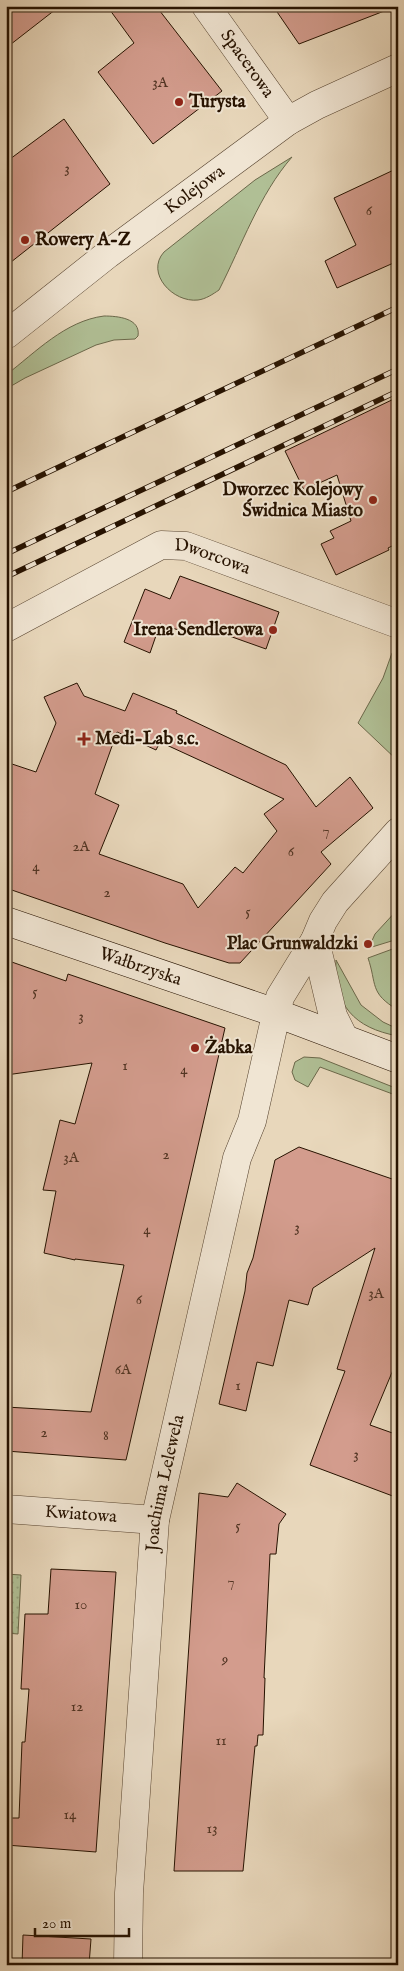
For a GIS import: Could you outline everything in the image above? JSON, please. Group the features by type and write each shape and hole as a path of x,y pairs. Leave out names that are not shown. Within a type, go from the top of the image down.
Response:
{"street":[{"name":"Spacerowa","path":"206,6 288,121"},
{"name":"Kolejowa","path":"6,335 108,254 288,121 317,105 398,68"},
{"name":"Dworcowa","path":"6,628 161,545 186,546 398,624"},
{"path":"398,832 335,902 323,921 315,940 280,997 276,1013 398,1059"},
{"name":"Wałbrzyska","path":"6,921 276,1013"},
{"path":"315,940 333,1016 344,1038"},
{"name":"Joachima Lelewela","path":"128,1965 129,1893 155,1520 237,1158 252,1121 258,1087 276,1013"},
{"name":"Kwiatowa","path":"6,1509 155,1520"}],"green space":[{"path":"292,157 260,204 219,290 198,300 189,300 171,292 164,285 158,269 159,260 164,252 255,180"},
{"path":"104,316 127,319 136,325 138,336 135,339 114,340 96,345 25,378 6,389 6,375 52,339 76,324"},
{"path":"392,653 398,656 398,761 358,723 383,678"},
{"path":"398,909 398,939 372,947 370,945 375,934"},
{"path":"398,947 398,1010 378,993 368,958"},
{"path":"336,960 361,1005 383,1022 398,1029 398,1036 369,1027 349,1012 338,990"},
{"path":"304,1057 320,1058 398,1089 398,1096 320,1067 308,1087 295,1080 292,1072 295,1062"},
{"path":"6,1574 21,1575 18,1634 6,1633"}],"building":[{"path":"6,6 60,6 6,48"},
{"path":"107,6 156,6 222,91 153,144 98,72 134,43"},
{"path":"273,6 392,6 392,8 299,44"},
{"path":"64,119 110,184 6,266 6,162"},
{"path":"398,168 398,261 337,288 325,261 356,245 334,198"},
{"path":"398,397 398,543 388,548 389,550 336,575 321,544 334,538 330,531 351,521 337,475 304,490 285,451"},
{"path":"180,576 279,612 266,649 204,627 200,637 160,624 150,653 124,642 145,589 170,599"},
{"path":"77,683 84,696 125,711 133,693 177,711 176,713 286,765 316,807 350,777 373,808 321,852 331,864 240,963 229,963 165,943 6,888 6,762 36,772 56,723 44,697","holes":["117,732 156,750 160,742 284,799 264,814 277,831 243,873 235,867 198,908 183,884 99,854 119,805 95,794"]},
{"path":"6,960 66,981 68,974 225,1028 126,1460 6,1451 6,1407 91,1412 124,1265 75,1260 44,1253 56,1191 43,1190 60,1120 75,1124 92,1063 6,1075"},
{"path":"299,1147 398,1181 398,1358 370,1425 398,1435 398,1498 310,1465 345,1371 337,1369 375,1248 313,1288 308,1305 289,1300 273,1366 257,1362 246,1411 219,1404 245,1291 247,1273 253,1258 275,1160"},
{"path":"237,1483 286,1514 279,1524 276,1554 270,1554 263,1735 258,1735 257,1746 255,1746 243,1871 174,1871 199,1493 228,1497"},
{"path":"51,1569 116,1572 96,1852 6,1845 6,1818 19,1818 22,1742 25,1742 29,1689 21,1689 25,1614 48,1614"},
{"path":"23,1935 91,1939 89,1965 22,1965"}],"railway":[{"path":"6,492 398,307"},
{"path":"6,554 398,369"},
{"path":"6,577 398,391"}],"place":[{"name":"Turysta","path":"179,102"},
{"name":"Rowery A-Z","path":"25,240"},
{"name":"Dworzec Kolejowy Świdnica Miasto","path":"373,500"},
{"name":"Irena Sendlerowa","path":"273,630"},
{"name":"Medi-Lab s.c.","path":"84,739"},
{"name":"Plac Grunwaldzki","path":"368,944"},
{"name":"Żabka","path":"195,1048"}]}
